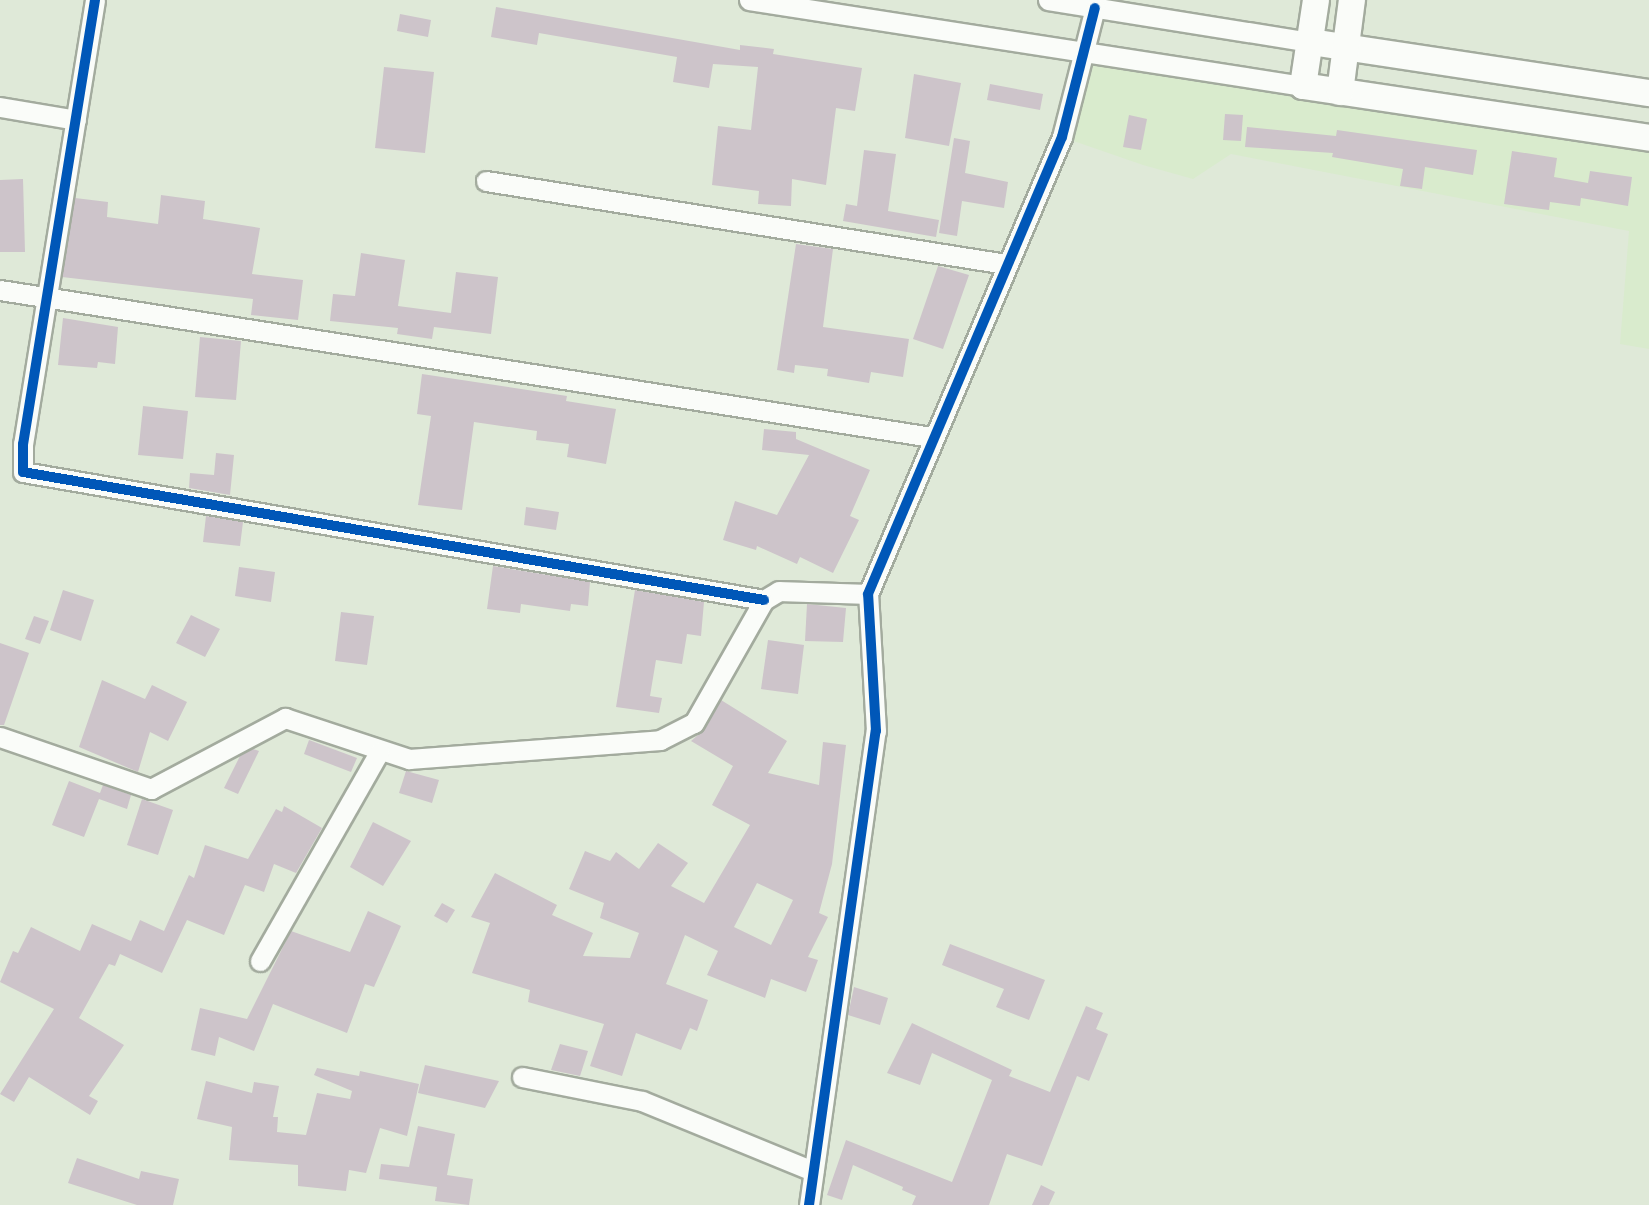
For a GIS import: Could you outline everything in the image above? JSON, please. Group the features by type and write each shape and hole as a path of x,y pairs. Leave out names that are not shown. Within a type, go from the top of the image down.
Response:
{"street":[{"path":"95,0 23,444 23,472 764,600"},
{"path":"749,0 1649,138"},
{"path":"1048,0 1649,93"},
{"path":"1303,86 1316,0"},
{"path":"1340,92 1352,0"},
{"path":"809,1205 876,731 868,594 931,437 1062,137 1086,53 1095,8"},
{"path":"0,107 76,120"},
{"path":"486,181 1006,264"},
{"path":"0,290 931,437"},
{"path":"0,737 151,789 285,718 379,752 409,759 660,740 694,723 764,600 779,591 868,594"},
{"path":"260,961 379,752"},
{"path":"522,1077 642,1101 813,1171"}],"shaded area":[{"path":"1086,53 1649,138 1649,349 1620,344 1629,231 1231,154 1193,179 1143,165 1062,137"}],"building":[{"path":"496,7 740,50 740,45 774,49 773,54 862,68 855,111 836,108 826,185 792,179 791,206 758,204 759,191 712,185 718,126 751,130 758,67 713,64 709,88 673,82 677,57 539,33 537,45 491,37"},
{"path":"400,14 431,20 428,37 397,31"},
{"path":"384,67 434,72 425,153 375,148"},
{"path":"914,74 961,83 949,146 905,138"},
{"path":"990,84 1043,94 1040,110 987,100"},
{"path":"1225,114 1243,115 1241,141 1223,140"},
{"path":"1129,115 1147,119 1141,150 1123,147"},
{"path":"1247,127 1336,136 1337,130 1477,150 1473,175 1425,167 1422,189 1400,186 1403,169 1332,157 1333,153 1245,147"},
{"path":"954,138 970,141 965,173 1008,182 1004,208 962,201 957,236 939,233"},
{"path":"864,150 896,154 888,211 939,220 936,237 843,221 846,204 857,206"},
{"path":"1512,151 1557,158 1554,177 1588,183 1590,171 1632,177 1628,206 1581,198 1580,206 1550,202 1549,210 1504,204"},
{"path":"23,179 25,252 0,252 0,180"},
{"path":"161,195 205,201 203,219 260,228 252,274 303,280 298,320 251,315 253,299 62,277 75,198 108,202 107,217 158,224"},
{"path":"796,244 833,249 823,327 909,339 903,377 871,372 869,383 827,376 828,369 795,365 794,373 777,370"},
{"path":"361,253 405,260 398,306 451,313 456,272 498,277 491,334 434,327 432,339 397,334 398,328 330,321 333,294 355,296"},
{"path":"938,266 969,275 943,349 913,339"},
{"path":"63,318 118,327 115,364 98,362 97,368 58,365"},
{"path":"200,337 241,341 236,400 195,397"},
{"path":"422,374 567,396 566,401 616,409 606,464 567,457 569,444 536,440 537,431 474,422 462,510 418,505 431,416 417,414"},
{"path":"143,406 188,411 183,459 138,455"},
{"path":"764,429 796,432 796,439 870,470 850,516 859,520 833,573 800,557 797,564 757,546 756,550 723,540 735,501 777,515 809,455 762,450"},
{"path":"216,453 234,455 230,495 189,488 190,473 214,475"},
{"path":"526,507 559,512 556,530 524,525"},
{"path":"206,516 243,522 240,546 203,542"},
{"path":"493,566 590,582 588,606 571,604 570,611 521,604 520,613 487,609"},
{"path":"239,567 275,572 271,602 235,596"},
{"path":"63,590 94,600 81,641 50,630"},
{"path":"635,590 704,602 701,636 687,634 682,664 656,660 650,696 662,698 659,713 616,707"},
{"path":"807,604 846,608 843,642 805,641"},
{"path":"341,612 374,616 367,665 335,661"},
{"path":"191,615 220,629 205,657 176,643"},
{"path":"34,616 49,621 40,644 25,639"},
{"path":"768,640 804,645 798,694 761,689"},
{"path":"0,643 29,653 4,725 0,725"},
{"path":"102,680 145,699 152,685 187,702 168,741 150,732 138,772 79,747"},
{"path":"721,700 787,741 768,773 819,785 823,742 846,745 832,864 819,913 828,917 808,957 818,960 806,992 771,979 765,998 707,975 718,951 685,935 666,984 708,1000 697,1031 690,1028 681,1050 636,1033 622,1076 590,1066 604,1024 528,1002 530,990 472,973 490,923 471,917 495,873 557,905 552,915 593,933 583,956 630,958 639,933 600,918 604,903 569,889 585,851 610,861 616,852 639,869 658,843 688,863 671,886 704,903 750,825 712,805 733,766 691,741 705,729","holes":["757,883 793,900 771,945 734,927"]},
{"path":"309,740 357,758 351,772 304,754"},
{"path":"253,749 259,751 238,794 224,788 240,756"},
{"path":"406,771 439,780 432,803 399,793"},
{"path":"69,781 100,793 103,785 131,795 127,809 99,799 84,837 52,825"},
{"path":"142,799 173,810 158,855 127,845"},
{"path":"284,806 322,828 296,873 274,864 264,892 245,885 224,935 187,920 162,973 120,954 115,966 109,964 79,1018 124,1045 89,1096 98,1101 90,1115 29,1077 14,1102 0,1094 54,1009 0,982 13,951 18,953 31,927 80,951 92,924 131,941 140,920 164,931 189,875 194,878 205,845 248,859 276,809 282,812"},
{"path":"373,822 411,841 383,886 350,867"},
{"path":"442,903 455,910 447,923 434,916"},
{"path":"368,911 401,926 374,987 365,984 347,1033 273,1004 254,1051 219,1037 215,1056 191,1050 200,1008 247,1019 291,931 350,952"},
{"path":"950,944 1045,980 1029,1020 996,1007 1004,989 942,965"},
{"path":"854,987 888,998 880,1025 848,1015"},
{"path":"1086,1006 1103,1013 1096,1029 1108,1034 1089,1081 1077,1076 1042,1166 1007,1154 989,1205 912,1205 916,1196 902,1190 903,1187 853,1165 842,1200 827,1195 846,1140 952,1182 992,1080 932,1053 920,1085 887,1073 912,1023 1012,1070 1009,1076 1050,1092"},
{"path":"560,1044 588,1051 580,1076 551,1070"},
{"path":"425,1065 499,1081 485,1108 418,1093"},
{"path":"317,1068 359,1076 360,1071 419,1084 407,1136 380,1128 366,1173 349,1170 346,1191 298,1186 298,1165 229,1160 232,1127 197,1119 206,1081 252,1093 254,1082 279,1086 273,1117 278,1117 277,1132 306,1135 317,1093 350,1099 352,1091 314,1075"},
{"path":"418,1126 455,1134 447,1175 473,1179 469,1205 435,1201 437,1187 379,1179 381,1164 409,1167"},
{"path":"77,1158 139,1179 141,1171 179,1179 173,1205 137,1205 68,1183"},
{"path":"1041,1185 1055,1192 1049,1205 1032,1205"}],"cycle path":[{"path":"95,0 23,444 23,472 764,600"},
{"path":"809,1205 876,731 868,594 1062,137 1095,8"}]}
